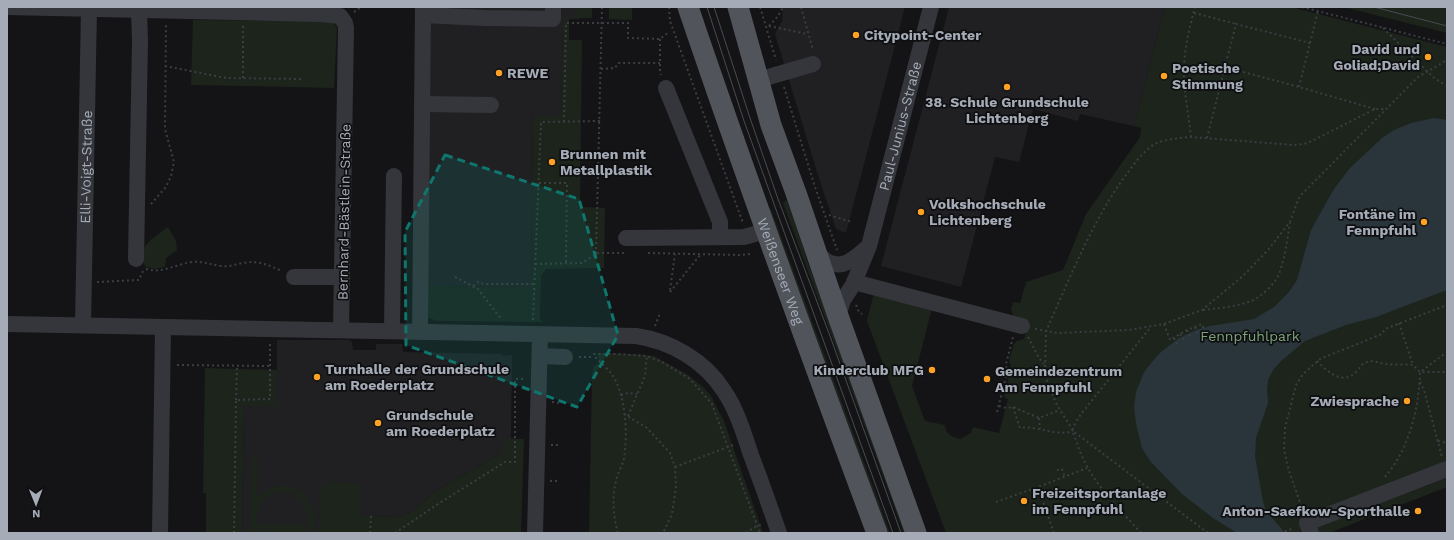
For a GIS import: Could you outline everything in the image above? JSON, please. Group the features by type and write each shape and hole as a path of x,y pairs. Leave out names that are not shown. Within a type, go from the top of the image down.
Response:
{"main road":[{"name":"Weißenseer Weg","path":"688,7 802,334 877,533"},
{"path":"738,7 771,125 916,533"}],"street":[{"path":"7,7 139,11 243,12"},
{"path":"420,332 423,11 553,19 553,7"},
{"name":"Paul-Junius-Straße","path":"838,316 843,300 854,282 869,246 931,7"},
{"name":"Elli-Voigt-Straße","path":"83,325 89,9"},
{"path":"136,259 140,41 139,11"},
{"name":"Bernhard-Bästlein-Straße","path":"243,12 322,14 340,16 345,23 341,330"},
{"path":"758,80 780,74 814,58"},
{"path":"666,88 720,222 720,237"},
{"path":"422,104 491,105"},
{"path":"392,331 394,176"},
{"path":"625,245 720,237 744,237 766,230"},
{"path":"818,254 830,263 837,265 851,261 869,246"},
{"path":"294,277 342,277"},
{"path":"854,282 1021,328"},
{"path":"7,324 636,336 651,338 686,354 702,366 725,391 731,402 777,526"},
{"path":"160,533 163,327"},
{"path":"535,533 540,356 536,335"},
{"path":"540,356 565,357"},
{"path":"1309,528 1375,497 1446,470"}],"path":[{"path":"596,254 602,7"},
{"path":"669,7 670,21 711,141 746,229 744,237"},
{"path":"760,7 815,187 839,256"},
{"path":"783,7 778,16 769,26 808,34"},
{"path":"801,7 814,58"},
{"path":"1191,137 1184,78 1184,64 1196,7"},
{"path":"1302,7 1447,44"},
{"path":"150,208 153,201 166,187 171,176 174,162 165,129 166,11"},
{"path":"1299,86 1318,11"},
{"path":"243,12 243,78"},
{"path":"1194,13 1310,43"},
{"path":"564,122 566,23 628,23 628,38 660,39 669,32"},
{"path":"1206,138 1236,24"},
{"path":"1382,28 1434,78 1447,86"},
{"path":"660,39 660,71"},
{"path":"1046,332 1057,334 1129,330 1151,327 1164,324 1202,310 1234,306 1253,301 1265,292 1279,276 1287,245 1290,222 1301,195 1418,77 1447,60"},
{"path":"601,69 615,68 618,63 660,63"},
{"path":"165,66 226,78 301,78"},
{"path":"1225,67 1299,86 1375,109 1387,109"},
{"path":"1141,533 1103,490 1087,468 1080,455 1073,431 1060,410 1048,384 1045,372 1046,332 1085,244 1110,198 1132,167 1145,152 1156,144 1177,138 1191,137 1293,145 1304,144 1375,109"},
{"path":"536,335 535,264 541,122 600,121"},
{"path":"711,141 719,137"},
{"path":"539,183 567,183 566,264"},
{"path":"829,215 852,222"},
{"path":"1202,310 1243,276 1268,250 1290,222"},
{"path":"535,264 582,264 598,253 625,245"},
{"path":"646,253 751,254"},
{"path":"675,254 670,292 700,254"},
{"path":"84,282 139,280 144,268 150,270 168,269 180,264 192,262 203,262 222,266 251,262 262,263 287,272 294,277"},
{"path":"456,277 478,289 505,324"},
{"path":"478,282 484,284 535,284"},
{"path":"472,286 478,282"},
{"path":"478,282 478,289"},
{"path":"855,301 859,312 862,314"},
{"path":"1309,528 1289,471 1284,450 1286,428 1296,385 1303,374 1317,361 1382,334 1385,329 1447,305"},
{"path":"628,416 645,376 651,338 660,313"},
{"path":"1375,497 1377,489 1398,460 1407,440 1413,420 1420,381 1420,372 1413,364 1399,323"},
{"path":"1164,324 1170,340 1187,330 1202,324 1205,332"},
{"path":"1073,431 1081,414 1151,327"},
{"path":"1195,327 1198,335"},
{"path":"1021,328 1039,358 1045,365"},
{"path":"998,412 1007,374 1006,364 1021,328"},
{"path":"236,400 270,399 270,329"},
{"path":"1187,330 1191,339"},
{"path":"1180,334 1185,342"},
{"path":"1173,338 1178,346"},
{"path":"1420,372 1447,352"},
{"path":"618,533 615,525 614,496 616,480 624,459 626,432 624,414 621,395 611,373 594,357 594,354 647,356 662,362 690,379 712,404 760,533"},
{"path":"1317,361 1333,376 1341,378 1356,372 1362,364 1367,362 1374,361 1384,364 1413,364"},
{"path":"162,364 270,366"},
{"path":"234,533 237,366"},
{"path":"1420,372 1447,372"},
{"path":"395,533 505,462 515,462 515,379 521,379"},
{"path":"1420,381 1424,390 1446,470"},
{"path":"621,395 628,393 637,394"},
{"path":"999,406 1006,408 1013,407 1039,418 1060,410"},
{"path":"1013,407 1020,428 1030,426 1054,433 1066,433 1073,431"},
{"path":"624,414 647,428 670,453 675,467 676,487 672,514 663,533"},
{"path":"1039,418 1041,429"},
{"path":"1073,431 1208,533"},
{"path":"1438,441 1447,443"},
{"path":"675,467 733,445 748,447"},
{"path":"1057,470 1062,468 1064,478"},
{"path":"996,502 1064,478 1087,468"},
{"path":"1038,487 1054,533"},
{"path":"370,516 370,533"},
{"path":"746,533 758,526 777,526"}],"highlighted area":[{"path":"445,155 579,199 618,335 577,407 406,345 405,232"}],"shaded area":[{"path":"429,7 579,7 579,19 563,19 561,116 533,116 531,287 425,286"},
{"path":"783,7 905,7 846,233 836,229 775,34 782,21"},
{"path":"949,7 1165,7 1134,126 1080,114 1078,121 1033,109 1019,162 995,157 961,287 881,266"},
{"path":"1434,118 1447,120 1447,290 1376,317 1346,325 1305,341 1281,361 1273,370 1268,380 1268,403 1256,438 1255,456 1266,511 1284,533 1237,533 1213,518 1182,494 1150,461 1142,448 1136,424 1134,407 1136,392 1144,372 1161,352 1179,338 1196,330 1210,326 1254,319 1274,307 1289,292 1297,280 1311,230 1334,189 1350,168 1382,138 1394,130 1411,123"},
{"name":"Grundschule am Roederplatz","path":"277,340 349,340 352,342 353,350 376,350 376,344 402,344 403,352 502,354 503,356 512,355 511,439 503,439 503,452 434,492 416,509 399,517 360,516 359,533 242,533 244,406 277,406"}],"green space":[{"path":"577,7 592,7 592,18 577,18"},
{"path":"609,7 632,7 632,20 609,19"},
{"name":"Fennpfuhlpark","path":"1165,7 1291,7 1447,47 1447,473 1320,522 1314,533 946,533 867,321 874,293 932,308 912,386 925,421 945,425 946,431 950,435 960,439 971,433 973,427 999,433 1008,399 1004,397 1011,367 1009,360 1014,344 1017,341 1024,339 1028,322 1014,317 1011,309 1013,302 1020,303 1026,282 1063,270 1086,214 1140,137 1141,128 1134,126"},
{"path":"1343,7 1447,7 1447,33"},
{"path":"569,18 569,40 582,40 580,207 605,208 604,268 546,269 541,276 540,319 543,322 438,321 425,317 425,286 531,287 533,116 561,116 563,19"},
{"path":"193,20 332,21 337,27 334,88 191,85"},
{"path":"787,200 806,257 907,533 904,533 783,203"},
{"path":"769,208 890,533 886,533 766,209"},
{"path":"168,227 176,241 177,250 166,258 165,267 155,269 146,267 142,260 144,249 152,239"},
{"path":"598,353 654,356 687,374 703,387 711,396 724,421 763,533 578,533 589,532 592,373 594,366 599,363"},
{"path":"205,368 277,370 277,407 244,406 242,533 206,533 206,493 203,493"},
{"path":"503,438 524,439 521,533 319,533 320,492 324,485 329,482 361,483 360,516 399,517 416,509 434,492 503,452"},
{"path":"252,457 258,458 257,497 270,488 283,485 289,486 301,492 313,508 314,533 307,533 307,512 300,499 294,495 281,493 268,497 263,502 258,511 256,533 249,533"},
{"path":"1447,478 1447,487 1329,533 1315,533 1318,526"},
{"path":"258,523 306,525 305,533 258,533"}],"tram line":[{"path":"707,7 744,121 893,533"},
{"path":"714,7 778,199 830,336 901,533"},
{"path":"1374,7 1447,26"}],"place":[{"name":"Citypoint-Center","path":"856,35"},
{"name":"David und Goliad;David","path":"1428,57"},
{"name":"REWE","path":"499,73"},
{"name":"Poetische Stimmung","path":"1164,76"},
{"name":"38. Schule Grundschule Lichtenberg","path":"1007,87"},
{"name":"Brunnen mit Metallplastik","path":"552,162"},
{"name":"Volkshochschule Lichtenberg","path":"921,212"},
{"name":"Fontäne im Fennpfuhl","path":"1424,222"},
{"name":"Kinderclub MFG","path":"932,370"},
{"name":"Turnhalle der Grundschule am Roederplatz","path":"317,377"},
{"name":"Gemeindezentrum Am Fennpfuhl","path":"987,379"},
{"name":"Zwiesprache","path":"1407,401"},
{"name":"Grundschule am Roederplatz","path":"378,423"},
{"name":"Freizeitsportanlage im Fennpfuhl","path":"1024,501"},
{"name":"Anton-Saefkow-Sporthalle","path":"1418,511"}]}
